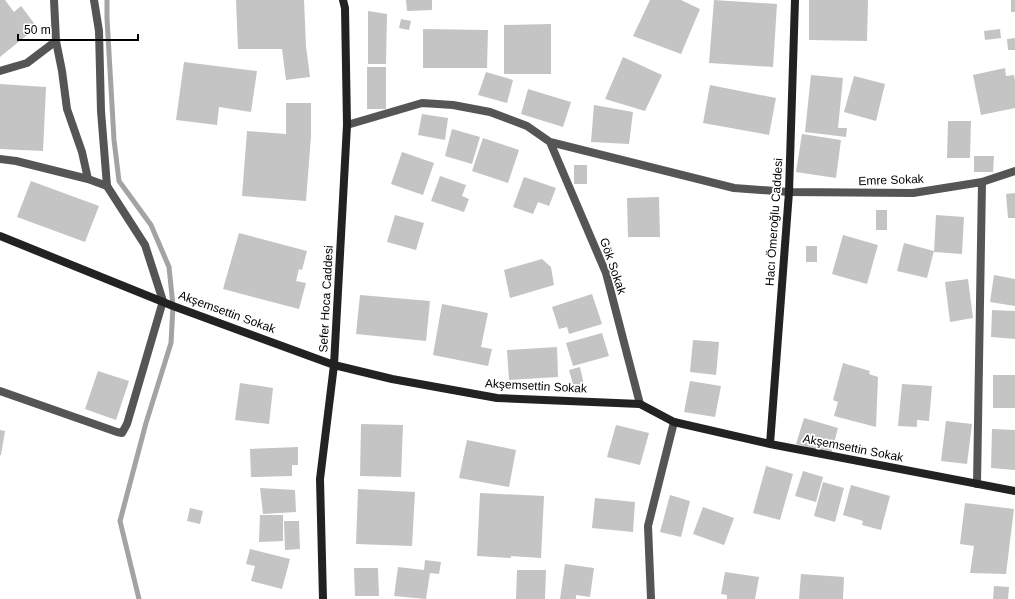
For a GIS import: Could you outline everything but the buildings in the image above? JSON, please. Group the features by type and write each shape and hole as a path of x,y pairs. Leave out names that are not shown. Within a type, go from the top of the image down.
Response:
{"street":[{"path":"54,0 56,41 62,71 67,110 82,152 88,179"},
{"path":"0,391 122,433 127,424 163,301 146,245 107,186 101,111 99,31 94,0"},
{"name":"Sefer Hoca Caddesi","path":"324,599 320,480 334,365 347,125 345,8 343,0"},
{"name":"Hacı Ömeroğlu Caddesi","path":"770,444 789,192 795,0"},
{"path":"0,71 27,63 56,41"},
{"path":"347,125 422,103 453,104 490,112 527,126 550,142 734,188 789,192"},
{"name":"Gök Sokak","path":"550,142 606,273 640,404"},
{"path":"0,159 16,161 88,179 107,186"},
{"name":"Emre Sokak","path":"789,192 913,193 982,182 1015,171"},
{"path":"977,484 982,182"},
{"name":"Akşemsettin Sokak","path":"0,236 163,301 334,365 392,379 497,398 640,404 674,422 770,444 1015,491"},
{"path":"651,599 648,526 674,422"}],"waterway":[{"path":"107,0 114,140 119,181 151,225 169,267 173,306 171,343 146,423 120,521 139,599"}]}
